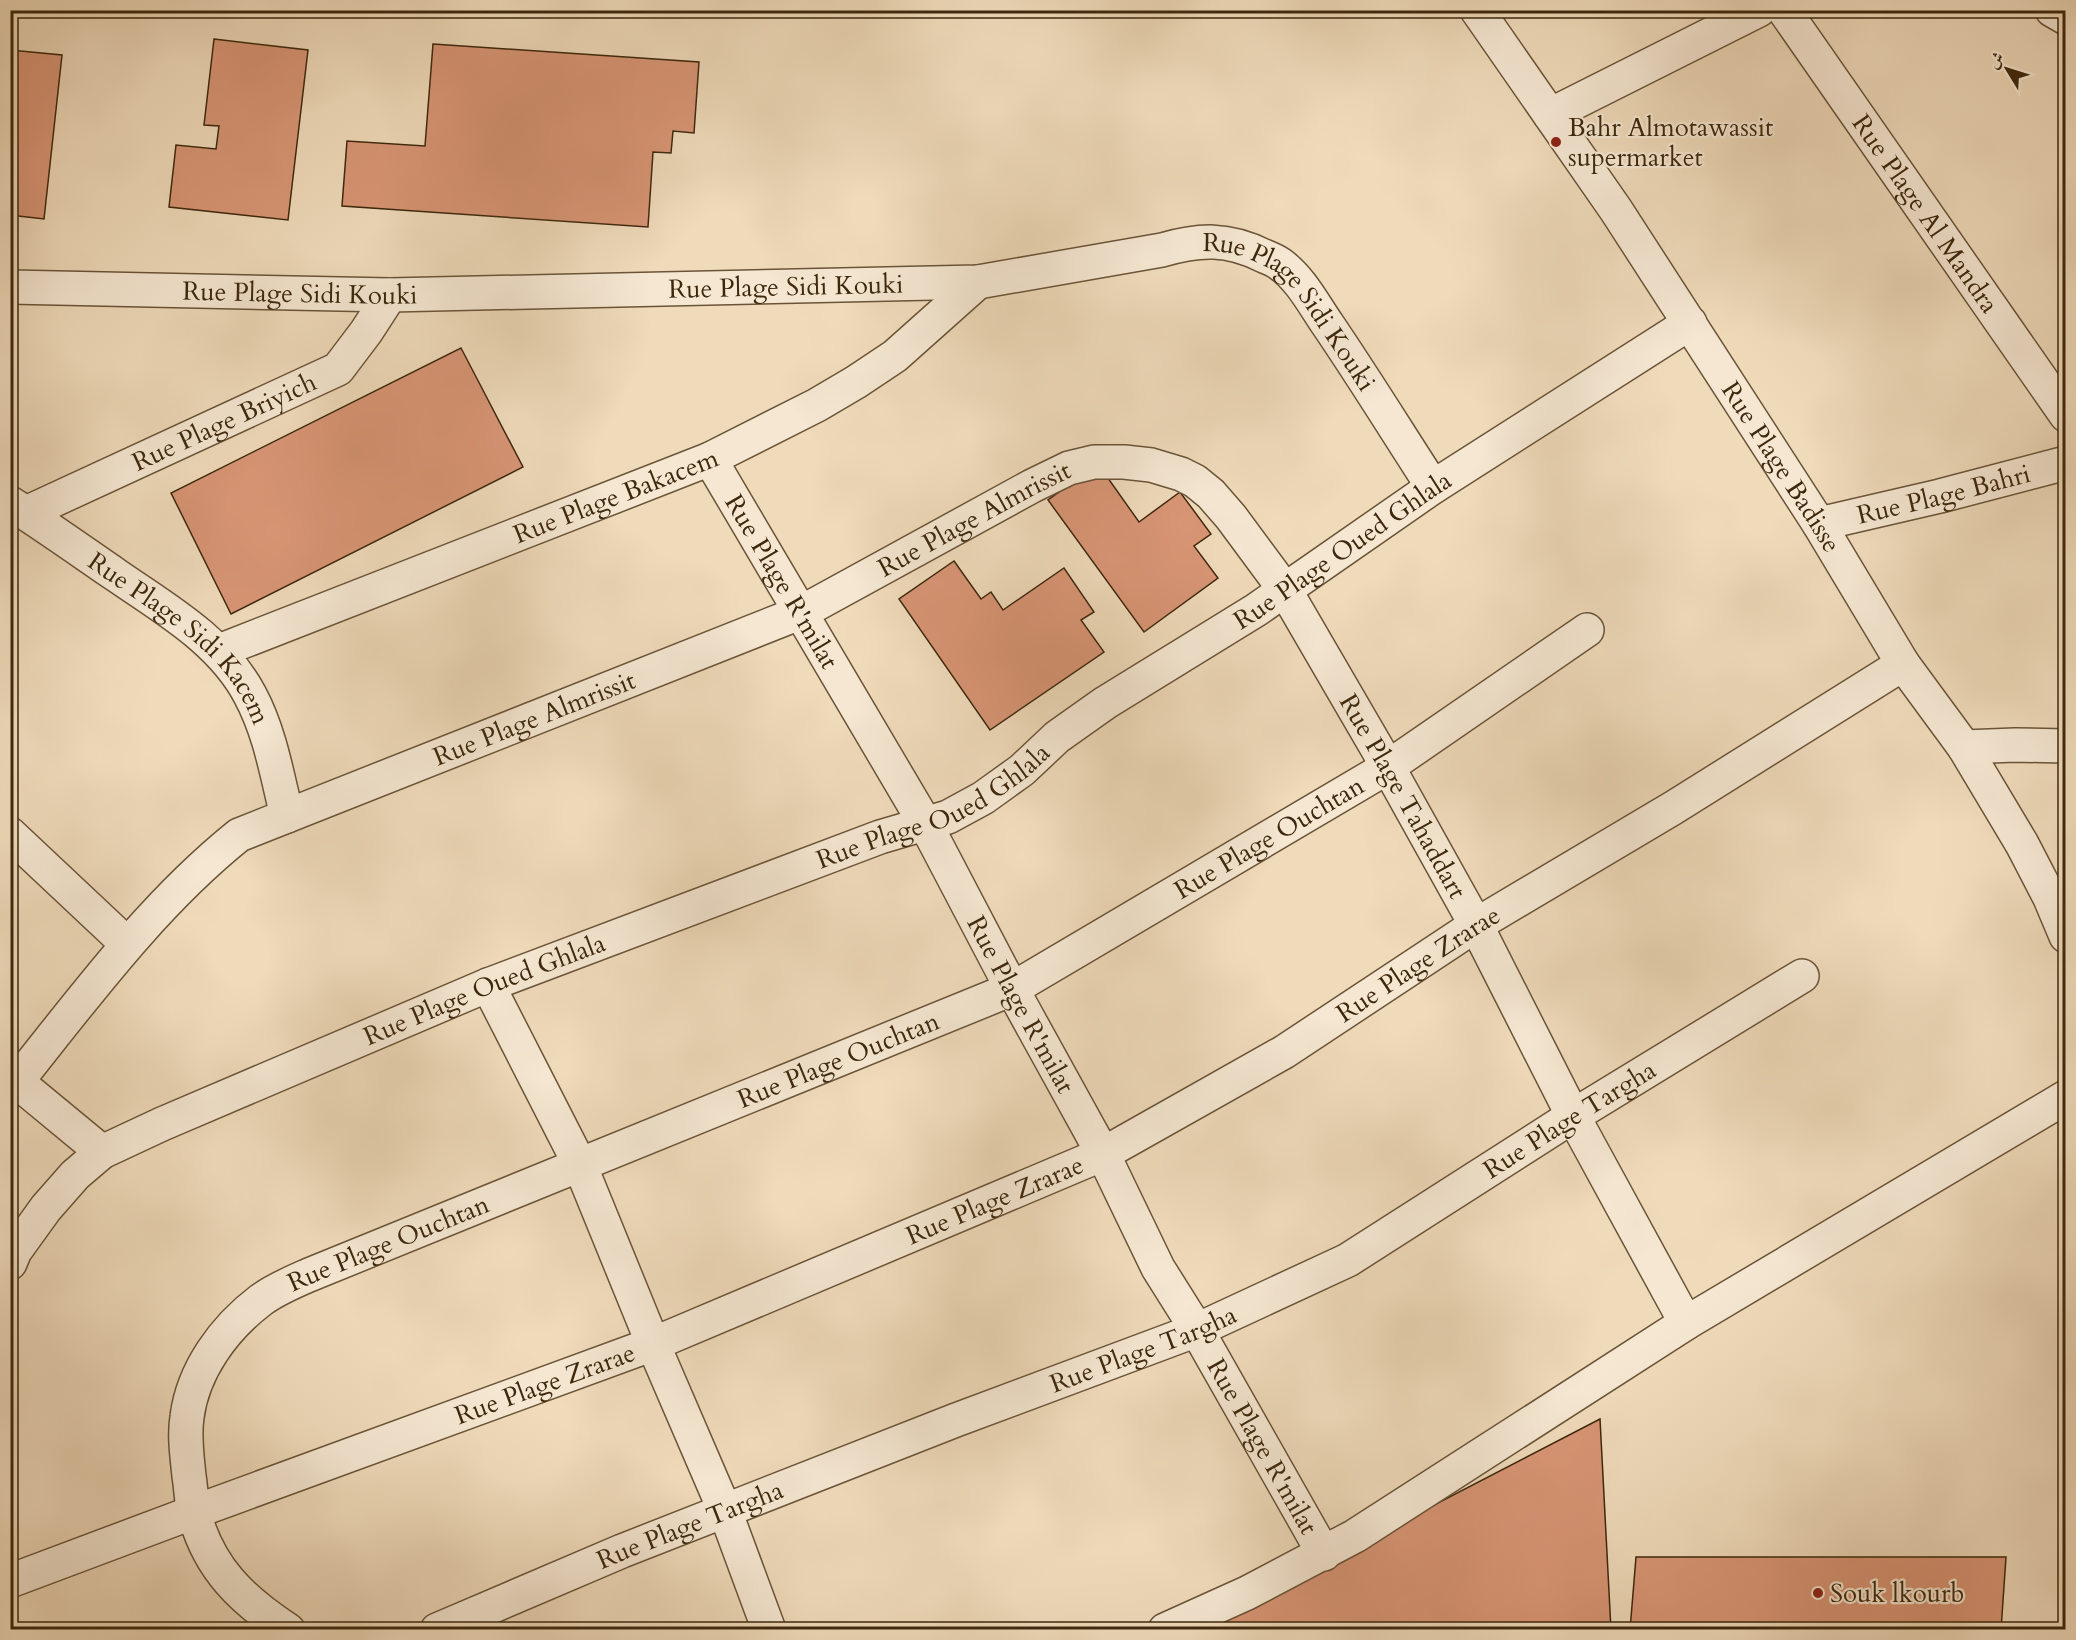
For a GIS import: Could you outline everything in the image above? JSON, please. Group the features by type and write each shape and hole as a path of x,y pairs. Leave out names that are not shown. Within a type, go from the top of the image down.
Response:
{"street":[{"name":"Rue Plage Badisse","path":"1477,10 1616,210 1819,524 1903,664 1964,747 2027,853 2066,936"},
{"path":"1550,115 1760,10"},
{"name":"Rue Plage Al Mandra","path":"1784,10 2066,415"},
{"path":"2052,10 2066,18"},
{"name":"Rue Plage Sidi Kouki","path":"10,287 390,296 978,282 1162,250 1186,243 1210,241 1230,243 1251,249 1280,264 1297,280 1433,487"},
{"name":"Rue Plage Bakacem","path":"219,651 710,459 817,405 856,382 895,356 978,282"},
{"name":"Rue Plage Briyich","path":"18,508 338,369 366,333 390,296"},
{"name":"Rue Plage Oued Ghlala","path":"10,1263 15,1251 46,1208 75,1175 102,1152 162,1124 488,985 880,837 927,825 948,817 990,794 1022,770 1057,737 1097,708 1256,610 1433,487 1690,323"},
{"name":"Rue Plage R'milat","path":"710,459 927,825 1012,989 1103,1154 1158,1268 1197,1330 1324,1554"},
{"name":"Rue Plage Almrissit","path":"14,1078 127,944 213,857 239,835 802,612 1054,474 1094,462 1124,462"},
{"name":"Rue Plage Tahaddart","path":"1124,462 1150,465 1181,474 1211,494 1285,590 1388,767 1476,925 1573,1116 1686,1323"},
{"name":"Rue Plage Bahri","path":"1819,524 1940,496 2066,463"},
{"name":"Rue Plage Sidi Kacem","path":"18,508 181,620 219,651 233,667 263,720 287,816"},
{"name":"Rue Plage Ouchtan","path":"194,1512 186,1442 187,1416 194,1385 206,1362 237,1321 262,1299 285,1285 1012,989 1388,767 1587,630"},
{"name":"Rue Plage Zrarae","path":"10,1581 652,1344 1103,1154 1284,1052 1476,925 1672,808 1903,664"},
{"path":"1964,747 2066,746"},
{"path":"10,834 127,944"},
{"name":"Rue Plage Targha","path":"437,1629 622,1551 956,1420 1197,1330 1348,1260 1573,1116 1802,976"},
{"path":"488,985 580,1165 652,1344 724,1511 769,1629"},
{"path":"14,1078 102,1152"},
{"path":"1165,1629 1247,1593 1355,1536 1686,1323 2066,1097"},
{"path":"194,1512 218,1569 242,1597 288,1629"}],"building":[{"path":"214,39 308,50 288,220 169,207 176,145 216,149 219,126 204,125"},
{"path":"433,44 699,62 694,133 673,131 671,153 653,152 648,227 342,206 347,141 425,146"},
{"path":"10,50 62,55 44,219 10,215"},
{"path":"461,348 523,467 231,614 171,493"},
{"path":"1098,464 1139,522 1180,492 1211,534 1194,546 1218,578 1144,632 1048,500"},
{"path":"954,561 981,599 991,592 1003,610 1064,568 1094,612 1081,620 1104,652 990,730 899,599"},
{"path":"1600,1419 1611,1630 1204,1630 1268,1591"},
{"name":"Souk lkourb","path":"1636,1557 2006,1557 2001,1630 1630,1630"}],"place":[{"name":"Bahr Almotawassit supermarket","path":"1556,142"},
{"name":"Souk lkourb","path":"1818,1593"}]}
